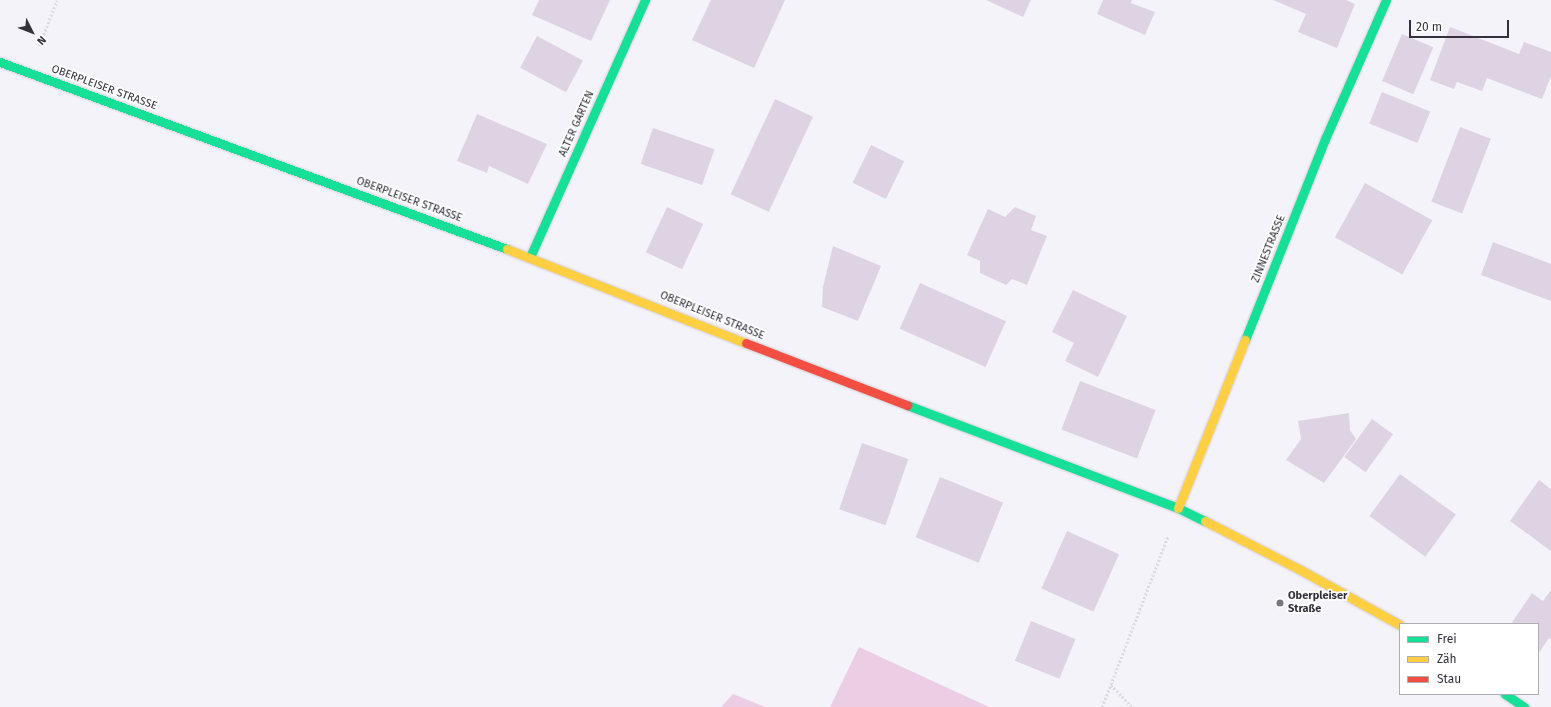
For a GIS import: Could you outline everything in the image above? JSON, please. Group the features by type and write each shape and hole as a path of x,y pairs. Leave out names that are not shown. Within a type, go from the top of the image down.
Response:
{"main road":[{"name":"ALTER GARTEN","path":"530,257 645,0"},
{"name":"ZINNESTRASSE","path":"1178,508 1325,140 1386,0"},
{"name":"OBERPLEISER STRASSE","path":"0,62 530,257 861,388 1178,508 1299,569 1399,624"},
{"path":"1506,695 1524,707"}],"path":[{"path":"28,73 57,0"},
{"path":"1102,707 1178,508"},
{"path":"1111,685 1132,707"}],"shaded area":[{"path":"859,647 989,707 830,707"},
{"path":"733,694 765,707 721,707"}],"building":[{"path":"539,0 610,0 591,41 532,15"},
{"path":"711,0 785,0 754,68 692,40"},
{"path":"986,0 1031,0 1023,17"},
{"path":"1103,0 1132,0 1131,3 1155,12 1145,35 1097,14"},
{"path":"1273,0 1346,0 1355,4 1337,48 1298,32 1306,14"},
{"path":"1450,27 1519,54 1524,42 1551,52 1551,76 1542,99 1487,78 1482,91 1457,82 1454,89 1430,80"},
{"path":"1402,34 1433,47 1413,94 1382,81"},
{"path":"537,36 583,60 566,92 520,68"},
{"path":"1382,92 1430,111 1417,143 1369,124"},
{"path":"775,99 813,117 769,212 731,194"},
{"path":"477,114 547,144 528,184 489,166 487,173 457,161"},
{"path":"1460,127 1491,139 1462,214 1431,202"},
{"path":"653,128 714,149 702,185 641,164"},
{"path":"871,145 904,161 886,199 853,183"},
{"path":"1365,183 1432,220 1402,275 1335,237"},
{"path":"667,207 703,224 682,269 646,252"},
{"path":"1015,207 1036,216 1031,230 1047,236 1027,285 1012,279 1006,285 980,273 980,261 967,255 988,209 1005,217"},
{"path":"1493,242 1551,264 1551,301 1481,275"},
{"path":"833,246 881,266 858,321 822,307 823,287"},
{"path":"920,283 1006,321 986,367 900,329"},
{"path":"1073,290 1127,316 1098,377 1065,361 1074,343 1052,332"},
{"path":"1080,381 1156,410 1137,459 1061,430"},
{"path":"1349,413 1350,430 1356,439 1324,483 1286,460 1301,439 1298,421"},
{"path":"1372,419 1393,434 1365,472 1344,457"},
{"path":"862,443 908,459 886,525 839,509"},
{"path":"1400,474 1456,515 1425,557 1369,516"},
{"path":"940,477 1003,502 979,563 916,537"},
{"path":"1539,480 1551,489 1551,551 1510,521"},
{"path":"1067,531 1119,554 1093,612 1041,589"},
{"path":"1551,590 1551,640 1549,638 1539,653 1539,623 1512,623 1532,593 1543,601"},
{"path":"1031,621 1076,639 1059,679 1015,661"}],"traffic: fast":[{"path":"530,257 645,0"},
{"path":"1245,340 1325,139 1386,0"},
{"path":"0,62 507,249"},
{"path":"907,405 1178,508 1205,521"},
{"path":"1506,695 1524,707"}],"traffic: slow":[{"path":"507,249 746,343"},
{"path":"1178,508 1245,340"},
{"path":"1205,521 1299,569 1399,624"}],"traffic: jam":[{"path":"746,343 907,405"}],"place":[{"name":"Oberpleiser Straße","path":"1280,603"}]}
